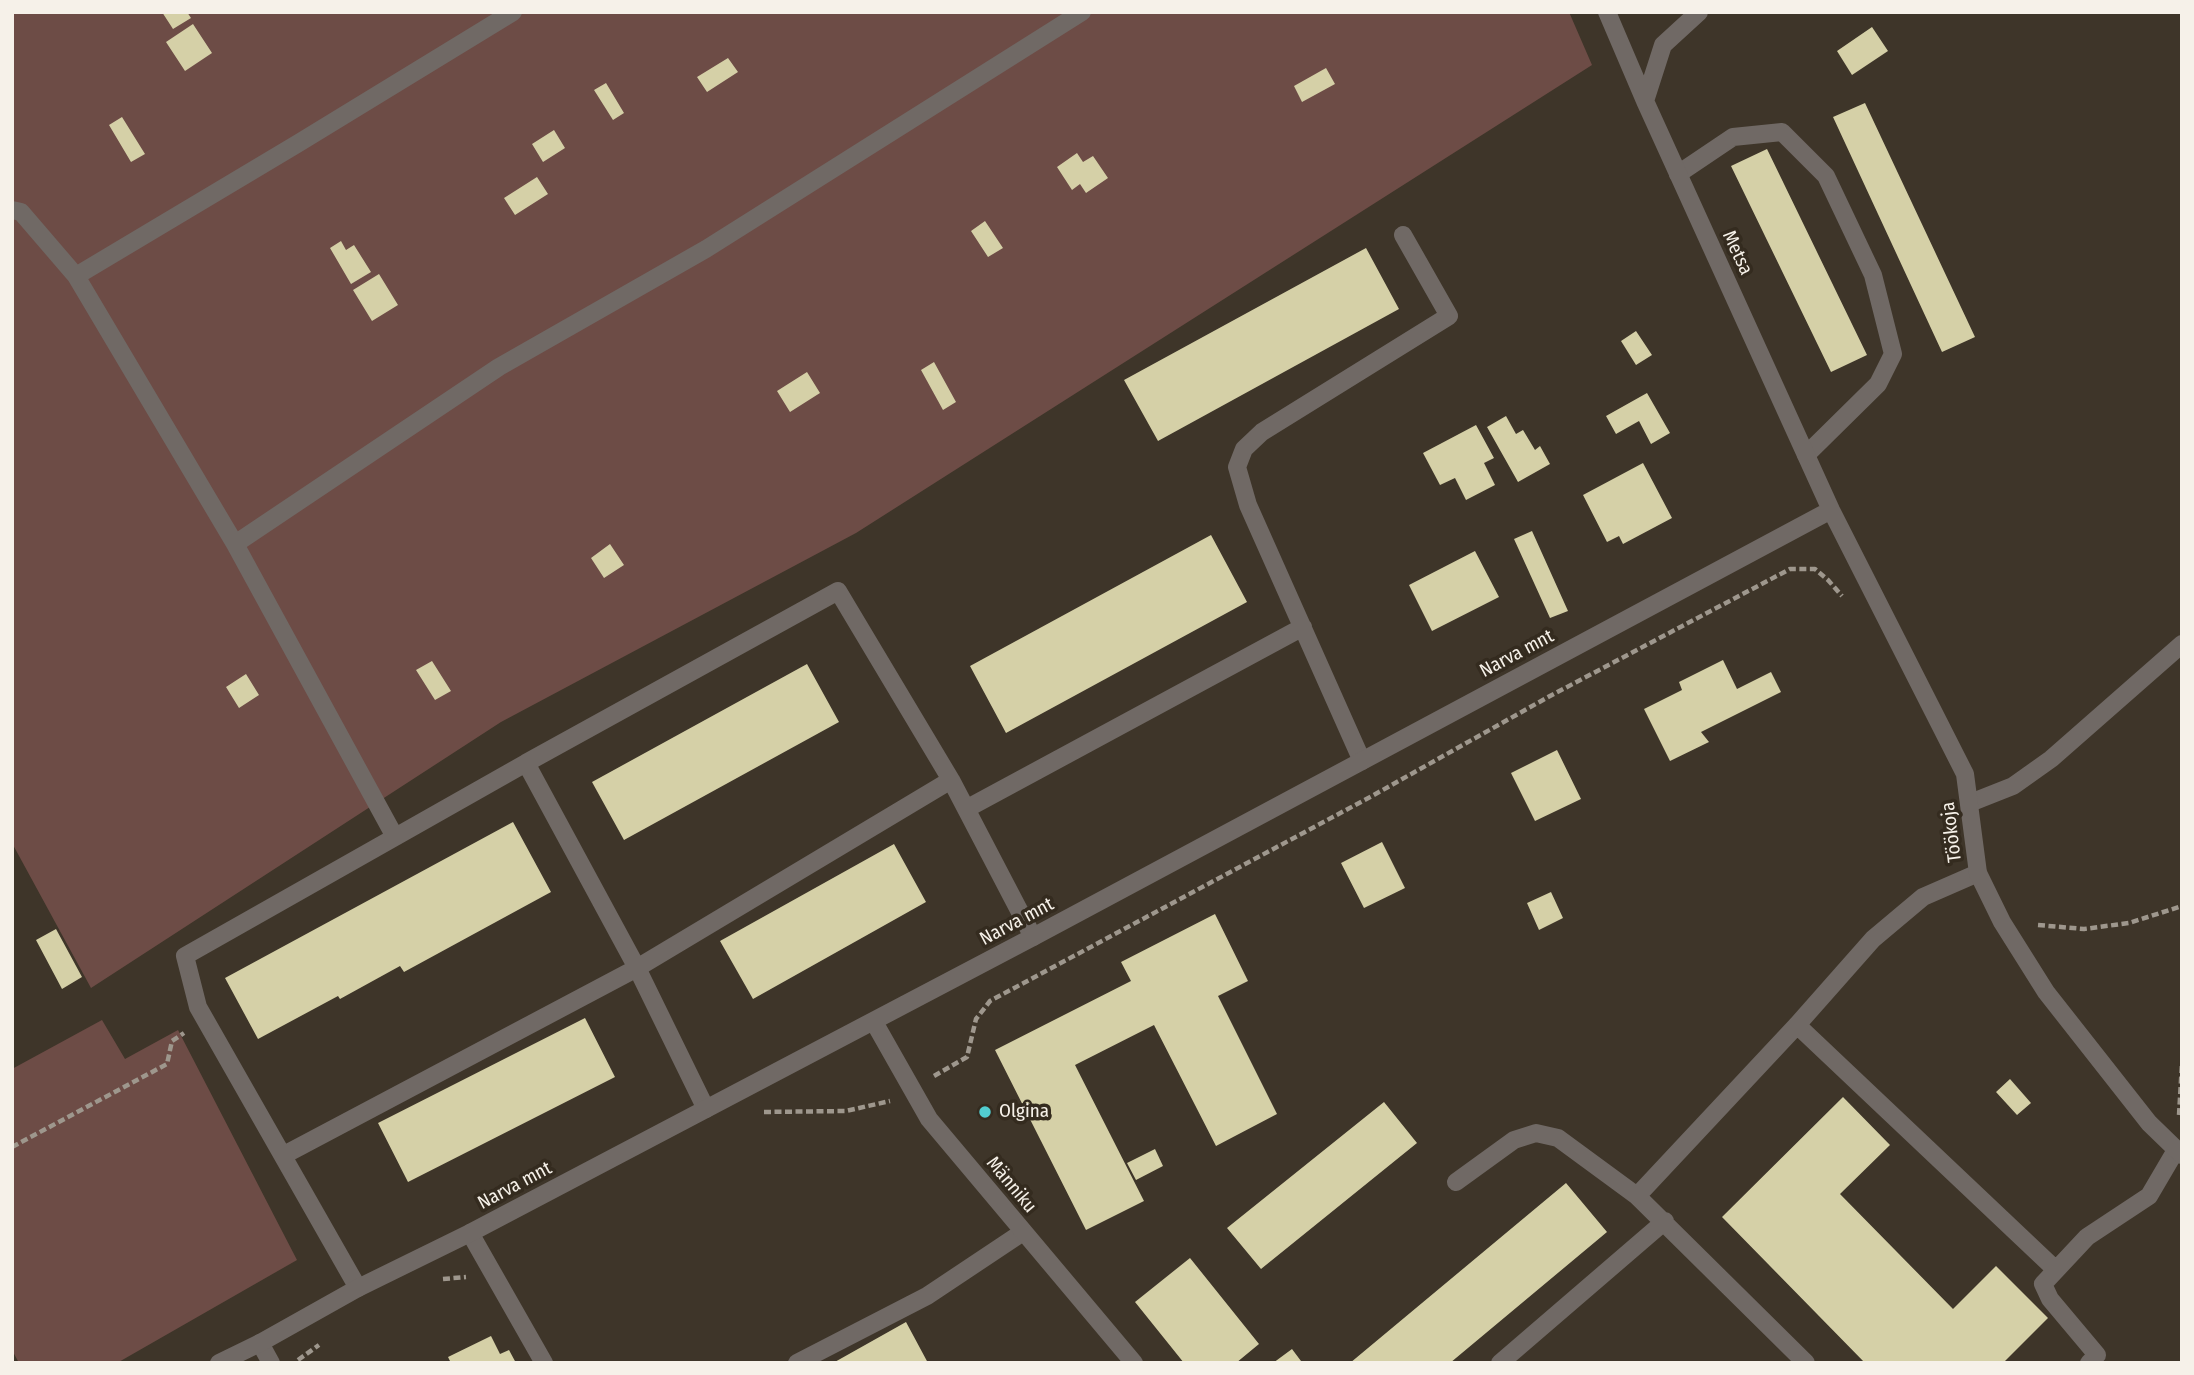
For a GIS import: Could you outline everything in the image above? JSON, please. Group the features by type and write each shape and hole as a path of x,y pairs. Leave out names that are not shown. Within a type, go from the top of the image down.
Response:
{"street":[{"path":"76,276 513,12"},
{"path":"235,544 499,367 706,248 1082,12"},
{"name":"Metsa","path":"1607,12 1644,101 1831,510"},
{"path":"1644,101 1663,44 1699,12"},
{"path":"1678,174 1732,137 1782,132 1826,176 1873,275 1894,354 1878,384 1806,455"},
{"path":"12,209 20,212 76,276 235,544 395,837"},
{"path":"1362,761 1248,505 1237,467 1244,449 1262,432 1449,316 1403,235"},
{"name":"Töökoja","path":"1831,510 1965,774 1978,873 2002,922 2046,992 2149,1123 2179,1152"},
{"name":"Narva mnt","path":"219,1363 1034,937 1831,510"},
{"path":"358,1288 198,1007 185,956 838,591 951,780 1034,937"},
{"path":"966,809 1303,627"},
{"path":"1970,803 2013,786 2051,759 2182,644"},
{"path":"526,763 637,968 706,1109"},
{"path":"284,1155 637,968 951,780"},
{"path":"1637,1196 1797,1025 1873,939 1923,897 1978,873"},
{"name":"Männiku","path":"874,1021 929,1119 1134,1363"},
{"path":"1797,1025 2056,1270"},
{"path":"1456,1182 1514,1140 1536,1133 1558,1138 1637,1196 1665,1221 1806,1363"},
{"path":"2089,1363 2097,1355 2050,1299 2043,1283 2087,1237 2149,1196 2179,1152"},
{"path":"1500,1363 1665,1221"},
{"path":"797,1363 927,1296 1023,1232"},
{"path":"470,1233 544,1363"},
{"path":"260,1343 271,1363"}],"path":[{"path":"762,1112 846,1111 885,1104 967,1058 976,1019 990,1001 1372,796 1550,696 1790,569 1815,569 1844,599 1873,591"},
{"path":"2002,922 2084,929 2129,923 2182,906"},
{"path":"12,1147 167,1064 172,1041 206,1020"},
{"path":"2179,1152 2182,1063"},
{"path":"441,1279 474,1276 489,1268"},
{"path":"294,1363 321,1343"}],"shaded area":[{"path":"12,12 1569,12 1592,65 856,533 501,722 91,988 12,843"},
{"path":"102,1020 125,1059 178,1030 297,1260 117,1363 19,1363 12,1350 12,1069"}],"building":[{"path":"162,12 187,12 191,18 173,29"},
{"path":"193,24 212,53 185,71 166,42"},
{"path":"1872,27 1888,51 1852,75 1837,51"},
{"path":"728,58 738,72 707,92 697,77"},
{"path":"1326,68 1335,84 1302,102 1294,86"},
{"path":"606,83 624,113 613,120 594,90"},
{"path":"1865,103 1975,337 1942,352 1833,117"},
{"path":"122,117 145,154 131,162 109,125"},
{"path":"554,130 565,148 543,162 532,144"},
{"path":"1767,149 1867,355 1831,372 1731,166"},
{"path":"1077,153 1083,162 1093,156 1108,178 1086,193 1080,184 1072,190 1057,167"},
{"path":"537,177 548,194 515,215 504,198"},
{"path":"985,221 1003,248 988,257 971,231"},
{"path":"341,241 346,250 354,245 371,272 351,284 330,248"},
{"path":"1366,248 1399,309 1158,441 1124,380"},
{"path":"379,274 398,305 372,321 353,290"},
{"path":"1636,331 1652,355 1636,365 1621,341"},
{"path":"934,362 956,402 943,410 921,370"},
{"path":"807,372 820,393 790,412 777,391"},
{"path":"1647,393 1670,433 1651,444 1639,421 1616,434 1606,416"},
{"path":"1506,416 1516,434 1523,430 1535,450 1540,446 1550,464 1518,482 1487,427"},
{"path":"1476,425 1494,458 1484,463 1495,485 1466,500 1455,478 1440,485 1423,453"},
{"path":"1643,463 1672,518 1623,544 1619,536 1607,542 1583,495"},
{"path":"1532,531 1568,611 1550,618 1514,539"},
{"path":"1211,535 1247,602 1006,733 970,666"},
{"path":"610,544 624,565 604,578 591,558"},
{"path":"1475,551 1499,597 1432,631 1409,585"},
{"path":"1723,660 1737,689 1771,672 1781,692 1701,732 1709,742 1670,761 1644,709 1682,690 1679,682"},
{"path":"432,661 451,691 435,700 416,670"},
{"path":"807,664 839,722 624,840 592,782"},
{"path":"246,674 259,695 239,708 226,687"},
{"path":"1557,750 1581,799 1535,821 1511,773"},
{"path":"513,822 551,892 404,972 400,966 258,1039 225,978"},
{"path":"1382,842 1405,888 1364,908 1341,863"},
{"path":"894,844 926,902 753,999 720,941"},
{"path":"1551,892 1563,918 1539,930 1527,903"},
{"path":"1215,914 1248,981 1218,996 1277,1114 1216,1146 1154,1025 1075,1065 1144,1201 1086,1230 995,1050 1131,981 1121,962"},
{"path":"56,929 82,977 62,989 36,940"},
{"path":"585,1018 615,1077 408,1182 378,1123"},
{"path":"2010,1079 2031,1103 2017,1115 1996,1092"},
{"path":"1843,1097 1890,1145 1840,1194 1953,1309 1996,1266 2048,1318 2003,1363 1865,1363 1722,1217"},
{"path":"1384,1102 1417,1143 1261,1269 1227,1228"},
{"path":"1155,1149 1163,1166 1136,1180 1127,1163"},
{"path":"1566,1183 1607,1232 1450,1363 1350,1363"},
{"path":"1190,1258 1259,1344 1236,1363 1184,1363 1135,1302"},
{"path":"906,1322 928,1363 833,1363"},
{"path":"491,1336 500,1354 509,1350 516,1363 451,1363 448,1357"},
{"path":"1292,1349 1301,1361 1273,1363"}],"place":[{"name":"Olgina","path":"985,1112"}]}
